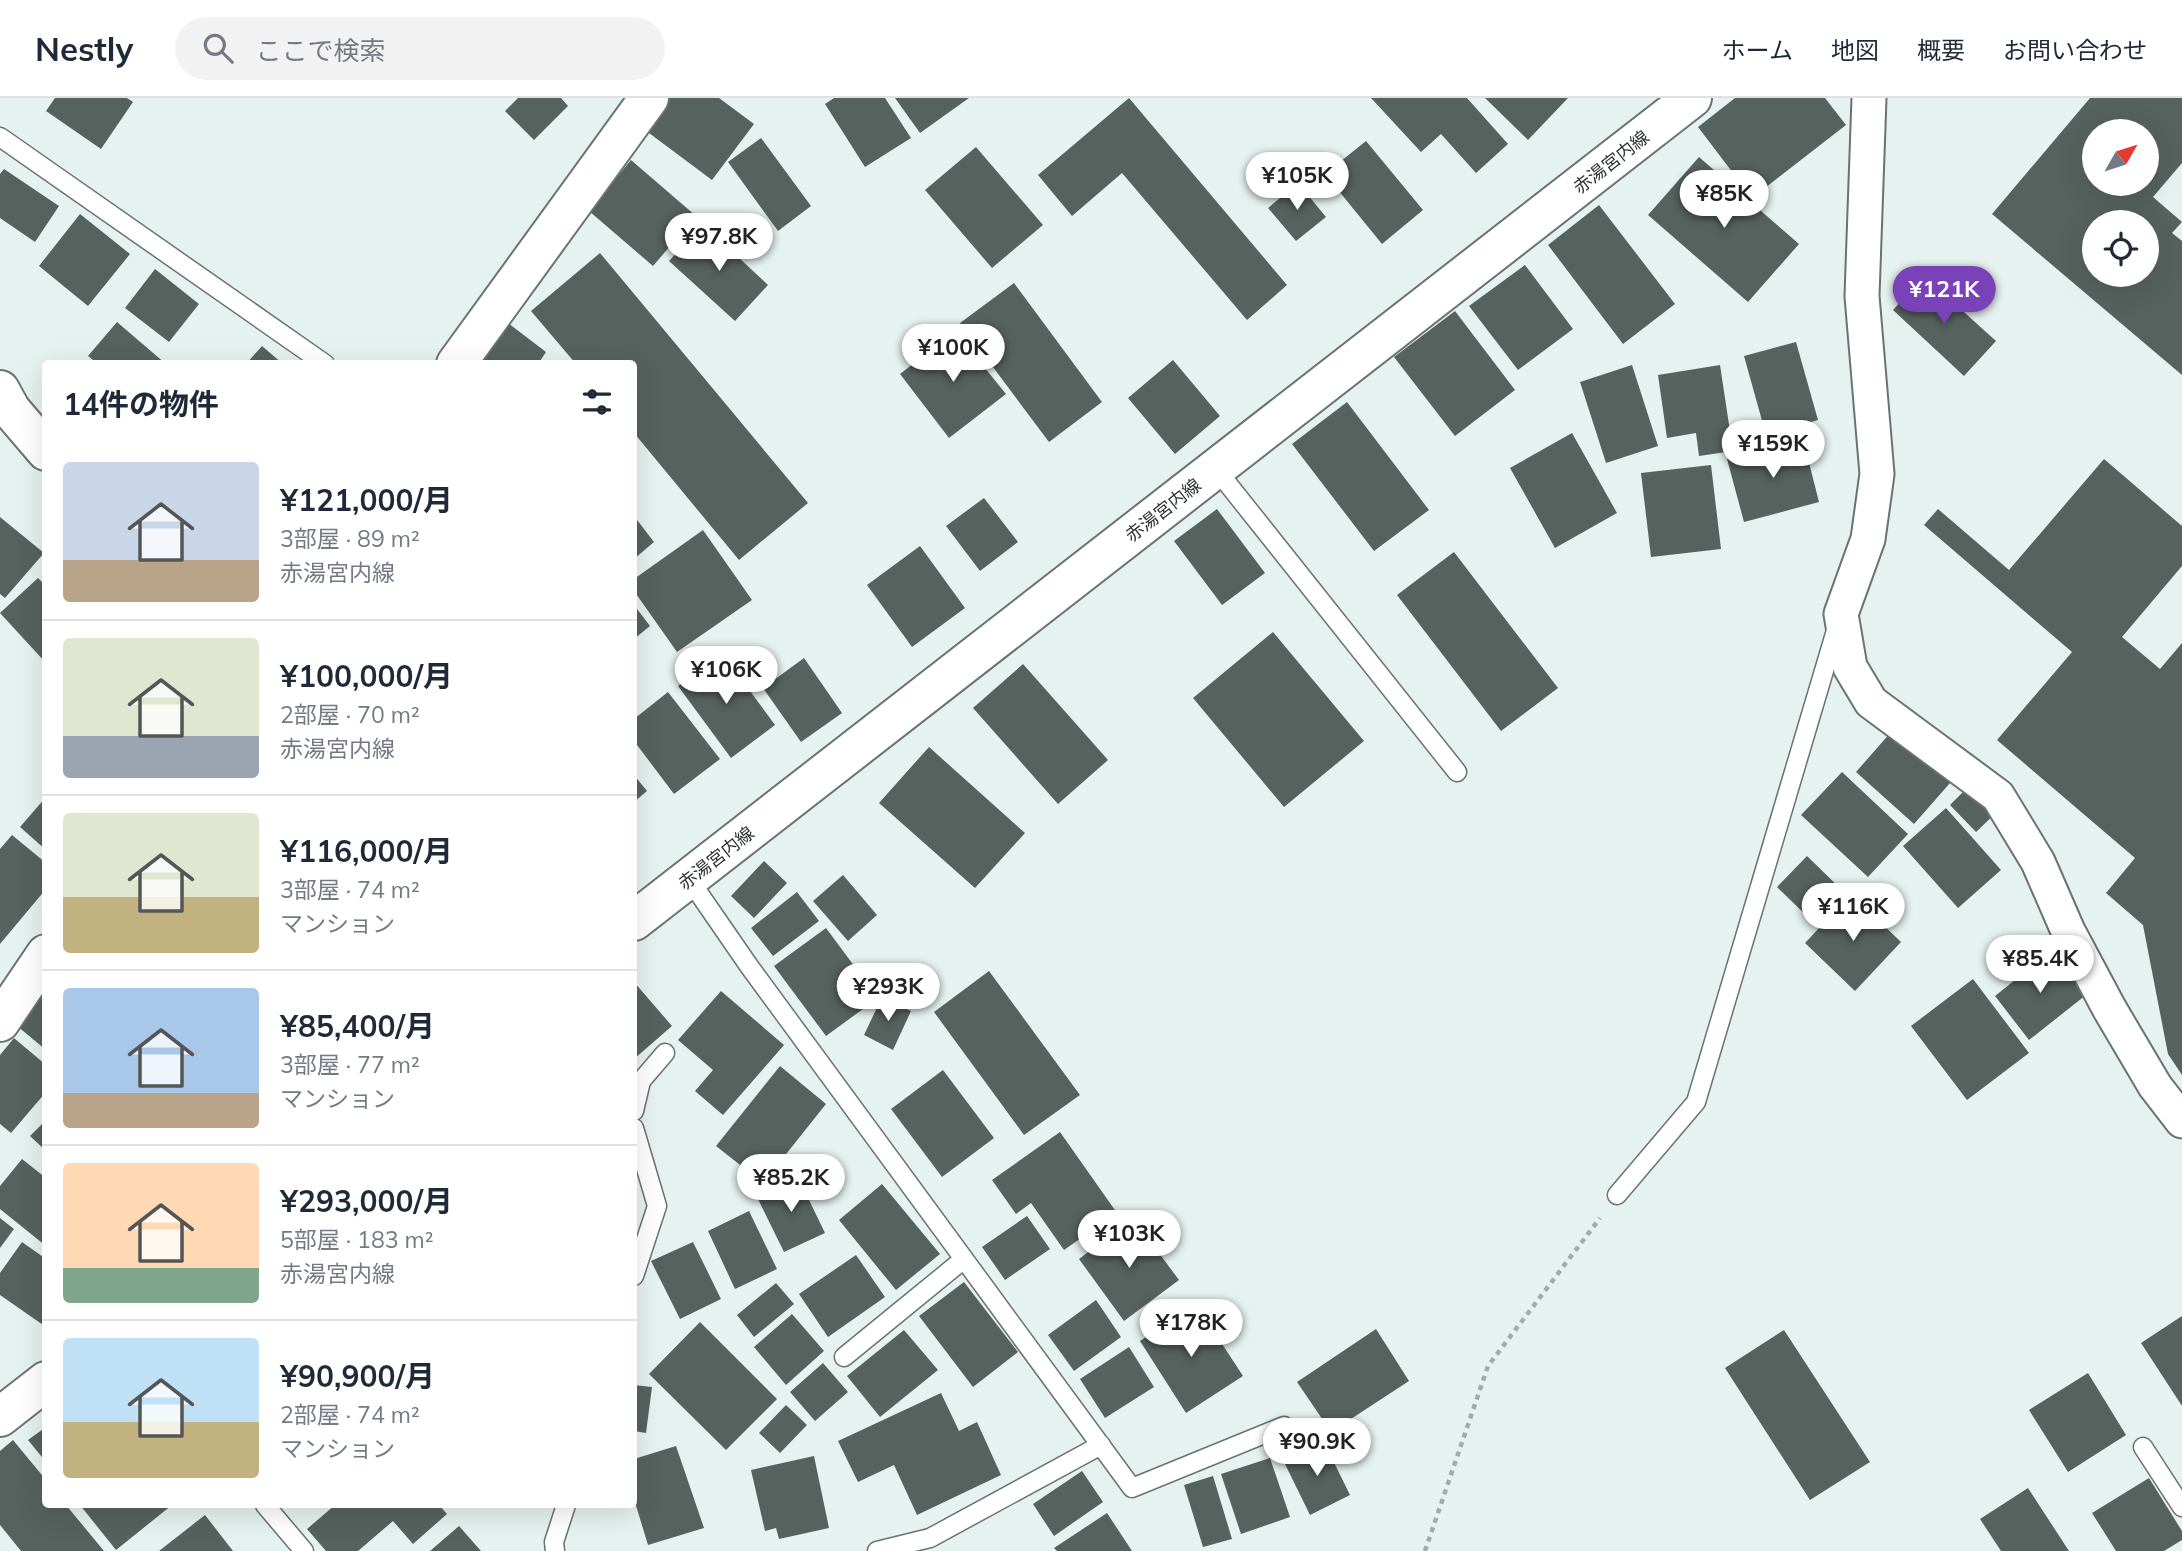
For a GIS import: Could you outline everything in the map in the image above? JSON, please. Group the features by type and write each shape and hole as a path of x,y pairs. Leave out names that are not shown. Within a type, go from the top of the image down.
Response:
{"main road":[{"path":"459,360 649,98"},
{"name":"赤湯宮内線","path":"637,919 1692,98"},
{"path":"0,390 11,410 42,446"},
{"path":"0,1022 42,960"},
{"path":"0,1417 42,1384"}],"street":[{"path":"1870,98 1862,296 1877,474 1868,539 1841,614 1850,667 1871,702 1998,796 2038,862 2068,932 2109,1008 2155,1086 2182,1121"}],"lane":[{"path":"0,137 318,360"},
{"path":"1216,469 1457,772"},
{"path":"1617,1195 1696,1102 1841,614"},
{"path":"689,880 1132,1488 1284,1426"},
{"path":"637,1098 641,1081 665,1053"},
{"path":"637,1138 657,1206 637,1267"},
{"path":"844,1357 964,1259"},
{"path":"877,1551 930,1538 1101,1445"},
{"path":"2143,1447 2182,1507"},
{"path":"268,1508 304,1551"},
{"path":"555,1551 554,1542 565,1508"}],"path":[{"path":"1425,1551 1488,1366 1617,1195"}],"building":[{"path":"55,98 127,98 133,102 101,149 46,111"},
{"path":"518,98 561,98 568,106 534,140 505,111"},
{"path":"669,98 719,98 754,124 712,180 645,130"},
{"path":"834,98 885,98 911,138 865,167 825,104"},
{"path":"895,98 969,98 920,133"},
{"path":"1129,98 1287,285 1247,320 1122,173 1072,216 1038,175"},
{"path":"1371,98 1467,98 1508,144 1476,173 1441,134 1421,152"},
{"path":"1485,98 1568,98 1528,140"},
{"path":"1735,98 1825,98 1846,125 1752,198 1698,127"},
{"path":"2090,98 2182,98 2182,163 2160,189 2160,119 2082,119 2082,196 2154,196 2182,222 2172,233 2182,241 2182,375 1992,214"},
{"path":"761,138 811,206 778,231 728,162"},
{"path":"1366,141 1423,210 1382,244 1325,174"},
{"path":"976,147 1043,225 992,268 925,190"},
{"path":"1699,157 1799,244 1748,302 1648,215"},
{"path":"631,160 696,216 653,266 589,211"},
{"path":"4,169 59,206 35,242 0,218 0,174"},
{"path":"1298,183 1326,217 1296,241 1268,208"},
{"path":"1599,205 1675,304 1623,344 1548,245"},
{"path":"80,214 130,254 88,306 39,266"},
{"path":"703,224 768,285 735,321 669,261"},
{"path":"600,253 808,503 739,560 637,437 637,360 573,360 531,311"},
{"path":"1525,265 1573,329 1518,370 1469,306"},
{"path":"155,269 199,304 169,342 125,308"},
{"path":"1924,276 1996,341 1964,376 1893,310"},
{"path":"1014,283 1102,402 1049,442 960,323"},
{"path":"1455,311 1515,390 1455,436 1394,357"},
{"path":"504,320 546,352 541,360 474,360"},
{"path":"117,322 161,360 93,360 88,356"},
{"path":"955,331 1006,394 949,438 900,374"},
{"path":"1796,342 1818,420 1766,435 1744,356"},
{"path":"262,346 278,360 250,360"},
{"path":"1173,360 1220,416 1175,454 1128,398"},
{"path":"1632,365 1658,446 1606,463 1580,382"},
{"path":"1720,365 1733,451 1699,456 1696,433 1667,438 1658,375"},
{"path":"1347,402 1429,510 1374,551 1292,444"},
{"path":"1572,433 1617,513 1555,548 1510,468"},
{"path":"1803,439 1819,502 1744,522 1727,459"},
{"path":"2104,459 2182,526 2182,566 2122,637 2160,669 2182,643 2182,1075 2168,1054 2143,925 2106,893 2135,858 1997,740 2072,652 1924,525 1938,509 2009,570"},
{"path":"1711,465 1721,549 1651,557 1641,473"},
{"path":"984,498 1018,542 980,571 946,526"},
{"path":"1217,509 1265,573 1222,605 1174,541"},
{"path":"0,517 42,551 42,555 5,598 0,594"},
{"path":"637,520 654,542 637,556"},
{"path":"703,530 752,600 677,652 637,595 637,577"},
{"path":"920,546 965,608 912,647 867,585"},
{"path":"1454,552 1558,688 1501,731 1397,595"},
{"path":"38,578 42,582 42,659 0,613"},
{"path":"637,609 650,626 637,637"},
{"path":"1273,632 1364,741 1284,807 1193,698"},
{"path":"722,653 775,725 731,758 678,686"},
{"path":"804,658 842,713 801,742 763,688"},
{"path":"1023,664 1108,760 1058,804 973,708"},
{"path":"668,692 720,759 674,794 637,745 637,717"},
{"path":"1892,731 1950,783 1914,824 1856,772"},
{"path":"929,747 1025,833 975,888 879,803"},
{"path":"1842,772 1908,834 1868,877 1801,815"},
{"path":"637,779 647,791 637,799"},
{"path":"1971,784 1997,812 1976,832 1950,805"},
{"path":"42,802 42,846 20,827"},
{"path":"1946,808 2001,870 1958,908 1903,846"},
{"path":"12,835 42,860 42,894 0,944 0,849"},
{"path":"1807,856 1845,893 1814,923 1777,887"},
{"path":"764,861 787,883 754,918 731,896"},
{"path":"843,875 877,915 848,941 813,901"},
{"path":"797,892 819,921 773,956 751,928"},
{"path":"1851,894 1901,942 1855,991 1805,943"},
{"path":"826,928 878,998 826,1036 774,966"},
{"path":"2051,951 2086,995 2029,1040 1995,996"},
{"path":"989,971 1080,1095 1024,1135 934,1012"},
{"path":"1973,979 2029,1053 1967,1100 1911,1026"},
{"path":"637,985 672,1026 637,1056"},
{"path":"721,991 784,1045 723,1115 695,1091 713,1070 678,1040"},
{"path":"42,994 42,1047 16,1025"},
{"path":"882,997 911,1011 893,1050 864,1035"},
{"path":"14,1038 42,1062 42,1097 11,1133 0,1124 0,1055"},
{"path":"780,1066 826,1104 763,1183 716,1146"},
{"path":"943,1070 994,1138 942,1177 891,1109"},
{"path":"42,1124 42,1147 30,1136"},
{"path":"1060,1132 1117,1213 1064,1250 1031,1203 1016,1214 992,1180"},
{"path":"22,1159 42,1175 42,1243 0,1209 0,1186"},
{"path":"797,1175 825,1233 784,1252 756,1195"},
{"path":"882,1184 940,1254 896,1290 839,1220"},
{"path":"749,1211 777,1269 735,1289 708,1231"},
{"path":"1027,1216 1050,1249 1005,1280 982,1247"},
{"path":"0,1218 14,1229 0,1248"},
{"path":"1133,1218 1179,1280 1124,1321 1079,1259"},
{"path":"22,1242 42,1256 42,1324 0,1295 0,1273"},
{"path":"693,1242 721,1299 680,1319 651,1261"},
{"path":"856,1255 885,1297 828,1337 799,1294"},
{"path":"964,1282 1018,1352 973,1387 919,1316"},
{"path":"776,1283 794,1304 754,1337 737,1315"},
{"path":"1096,1300 1121,1337 1074,1371 1048,1335"},
{"path":"1196,1304 1243,1376 1186,1413 1140,1341"},
{"path":"792,1314 824,1351 786,1385 754,1347"},
{"path":"2182,1316 2182,1406 2141,1343"},
{"path":"700,1322 777,1399 726,1450 649,1374"},
{"path":"1376,1329 1409,1381 1331,1432 1297,1382"},
{"path":"904,1330 938,1370 880,1417 847,1376"},
{"path":"1784,1330 1870,1462 1810,1500 1725,1368"},
{"path":"1129,1347 1154,1387 1105,1418 1080,1379"},
{"path":"823,1363 848,1392 815,1421 790,1392"},
{"path":"2088,1373 2126,1435 2068,1472 2029,1410"},
{"path":"637,1385 652,1387 646,1433 637,1432"},
{"path":"941,1393 959,1431 977,1422 1001,1475 917,1515 894,1465 858,1482 838,1441"},
{"path":"786,1405 807,1425 780,1453 759,1433"},
{"path":"42,1430 42,1457 28,1440"},
{"path":"13,1440 42,1475 42,1508 68,1508 104,1551 21,1551 0,1525 0,1451"},
{"path":"1324,1442 1350,1495 1310,1515 1284,1462"},
{"path":"676,1446 704,1528 648,1545 637,1508 637,1458"},
{"path":"814,1456 829,1528 779,1539 776,1528 765,1531 751,1470"},
{"path":"1270,1458 1290,1517 1241,1534 1221,1474"},
{"path":"1082,1471 1103,1502 1054,1536 1033,1504"},
{"path":"1213,1476 1232,1539 1203,1547 1184,1485"},
{"path":"2149,1478 2182,1531 2182,1540 2164,1551 2116,1551 2092,1513"},
{"path":"2028,1488 2069,1551 2001,1551 1980,1519"},
{"path":"82,1508 168,1508 116,1550"},
{"path":"332,1508 442,1508 447,1514 413,1544 393,1521 358,1551 326,1551 307,1529"},
{"path":"1107,1513 1132,1551 1057,1551 1054,1548"},
{"path":"205,1515 233,1551 159,1551"},
{"path":"459,1526 481,1551 430,1551"}]}
